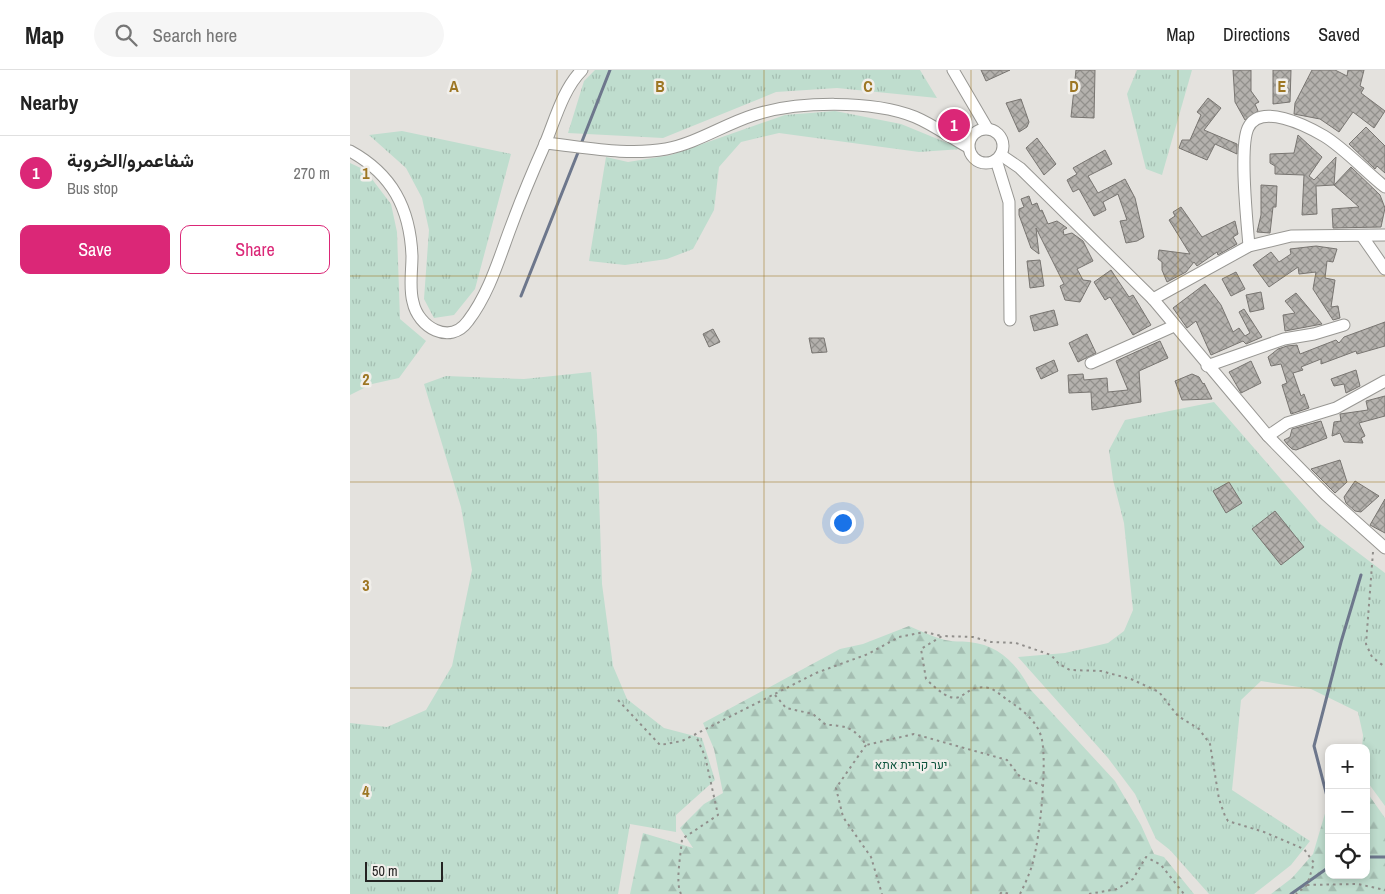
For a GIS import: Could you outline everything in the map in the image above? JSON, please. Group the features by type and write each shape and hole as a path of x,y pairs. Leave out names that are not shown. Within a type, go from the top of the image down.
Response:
{"street":[{"path":"351,154 371,163 388,181 398,199 410,237 413,302 425,323 432,330 441,334 454,332 468,323 493,276 530,176 555,116 582,70"},
{"path":"953,70 987,128"},
{"path":"545,143 618,151 644,152 668,149 755,115 783,108 815,104 847,105 915,117 968,147 976,160 986,163 999,157 1003,149 1001,138 993,130 987,128 971,136 968,147"},
{"path":"1249,246 1244,179 1246,134 1255,120 1277,116 1292,120 1324,136 1385,187"},
{"path":"999,157 1020,168 1153,300 1268,436 1326,495 1385,548"},
{"path":"999,157 1010,202 1010,320"},
{"path":"1153,300 1249,246 1291,236 1385,236"},
{"path":"1362,236 1385,269"},
{"path":"1207,366 1284,339 1314,334 1344,325"},
{"path":"1091,363 1174,326"},
{"path":"1268,436 1287,423 1336,408 1385,381"}],"path":[{"path":"1374,539 1366,644 1372,657 1385,667"},
{"path":"618,700 660,745 682,741 816,674 868,654 899,637 924,632 942,636 973,637 991,642 1016,643 1051,655 1059,664 1070,670 1101,671 1130,679 1159,692 1178,716 1199,729 1210,744 1225,816 1228,821 1264,832 1304,849 1314,863 1307,885 1296,894"},
{"path":"942,636 921,650 926,679 950,699 956,699 979,688 991,688 1027,713 1042,739 1042,785 1033,862 1020,894"},
{"path":"775,695 786,708 813,714 826,725 844,725 858,732 866,745"},
{"path":"681,894 677,886 682,839 718,815 704,756 695,734"},
{"path":"882,894 871,857 843,817 836,788 866,745 914,734 1008,760 1021,778 1042,785"},
{"path":"1089,894 1117,888 1133,879 1146,857 1161,865 1184,894"},
{"path":"1307,885 1358,884 1385,890"},
{"path":"1000,894 1002,892 1010,894"}],"green space":[{"path":"595,70 920,70 937,98 837,88 776,92 663,138 568,133 584,81"},
{"path":"1137,70 1192,70 1162,175 1146,169 1127,94"},
{"path":"835,111 901,124 962,149 919,152 779,133 741,142 719,167 714,210 693,249 667,259 625,265 589,261 606,157 628,162 671,155 785,115"},
{"path":"402,131 511,154 475,289 454,315 434,318 424,299 429,230 422,198 406,168 369,135"},
{"path":"350,163 365,170 391,204 397,232 400,319 426,341 399,378 372,384 350,395"},
{"path":"591,372 597,434 602,584 613,666 627,699 664,728 702,738 715,780 676,815 676,832 630,824 618,894 350,894 350,723 387,727 426,710 452,666 472,570 461,507 424,384 446,376 524,379"},
{"path":"1214,402 1319,523 1385,573 1385,806 1370,785 1370,744 1362,744 1363,735 1358,712 1311,689 1261,681 1241,700 1232,790 1310,841 1291,865 1254,894 1209,894 1170,850 1156,839 1135,794 1108,758 1018,657 1065,653 1108,643 1124,631 1133,610 1124,523 1113,480 1109,450 1125,420"},
{"name":"יער קריית אתא","path":"909,626 945,640 980,644 998,651 1006,657 1019,671 1030,689 1115,781 1141,825 1154,854 1164,857 1194,894 630,894 643,833 693,848 680,828 704,804 723,793 714,749 703,723 840,649 863,644"},
{"path":"1370,797 1385,818 1385,894 1271,894 1292,878 1313,854 1325,814 1325,879 1370,879"}],"building":[{"path":"981,70 1010,70 986,81"},
{"path":"1076,70 1095,70 1094,118 1071,117"},
{"path":"1233,70 1251,70 1251,91 1259,102 1255,104 1258,111 1245,120 1235,102"},
{"path":"1273,70 1291,70 1290,102 1273,104"},
{"path":"1312,70 1335,70 1347,76 1348,70 1364,70 1360,86 1364,88 1361,93 1385,111 1374,128 1353,112 1339,132 1320,119 1294,114 1295,103"},
{"path":"1208,98 1221,108 1204,130 1237,144 1237,154 1215,144 1207,160 1179,148 1182,140 1190,140 1201,115 1197,112"},
{"path":"1021,99 1029,122 1027,127 1019,132 1006,103"},
{"path":"1366,127 1385,146 1385,173 1377,166 1375,169 1349,144"},
{"path":"1298,135 1322,157 1309,176 1314,180 1336,157 1334,185 1316,186 1317,214 1302,215 1304,175 1275,174 1275,166 1270,163 1270,154 1294,153"},
{"path":"1037,138 1056,164 1044,175 1026,148"},
{"path":"1105,150 1112,164 1088,176 1098,193 1125,179 1135,198 1144,237 1137,241 1126,243 1120,221 1127,220 1118,194 1103,202 1106,210 1094,216 1079,189 1073,192 1067,180 1077,174 1073,168"},
{"path":"1351,167 1380,195 1385,208 1381,227 1333,228 1332,209 1359,207 1334,185"},
{"path":"1261,185 1277,186 1276,207 1273,207 1270,233 1257,232 1261,215"},
{"path":"1029,196 1032,205 1037,203 1040,211 1042,210 1048,224 1057,221 1067,228 1063,230 1064,235 1072,233 1083,241 1093,261 1077,269 1083,280 1091,281 1080,302 1065,300 1060,286 1064,284 1036,228 1039,254 1031,248 1019,215 1019,209 1024,207 1021,199"},
{"path":"1181,207 1202,237 1235,221 1238,234 1233,237 1237,244 1218,255 1217,252 1197,266 1194,262 1186,272 1167,282 1162,270 1162,262 1158,259 1159,250 1190,254 1169,220 1175,216 1173,212"},
{"path":"1316,246 1337,249 1333,262 1327,261 1325,278 1335,280 1331,307 1338,306 1340,318 1333,320 1313,289 1316,272 1299,274 1298,267 1269,287 1253,265 1271,252 1279,262 1291,254 1290,249"},
{"path":"1040,260 1044,286 1030,288 1027,261"},
{"path":"1111,270 1129,297 1133,295 1151,325 1133,335 1110,297 1105,300 1094,282"},
{"path":"1236,272 1245,289 1231,296 1222,279"},
{"path":"1205,284 1221,305 1233,332 1239,328 1245,336 1250,333 1239,312 1244,309 1262,337 1246,344 1243,341 1211,355 1196,321 1187,328 1173,308"},
{"path":"1261,292 1264,309 1250,312 1246,295"},
{"path":"1296,293 1322,324 1285,331 1283,315 1295,313 1285,301"},
{"path":"1054,310 1058,325 1034,331 1030,316"},
{"path":"1385,322 1385,346 1357,354 1356,351 1321,364 1321,359 1301,367 1303,370 1293,373 1301,396 1304,394 1309,408 1291,414 1282,385 1287,383 1281,364 1271,366 1268,357 1278,349 1287,346 1297,345 1300,354 1336,340 1339,343 1344,337"},
{"path":"713,329 720,342 709,347 703,334"},
{"path":"1087,334 1096,353 1078,362 1069,343"},
{"path":"809,338 824,338 827,352 812,353"},
{"path":"1160,341 1168,358 1139,371 1141,402 1092,410 1091,392 1069,393 1068,375 1083,374 1084,380 1107,378 1108,392 1128,390 1116,361"},
{"path":"1054,360 1058,371 1041,379 1036,368"},
{"path":"1251,361 1261,383 1241,393 1229,372"},
{"path":"1356,370 1360,386 1346,393 1344,384 1334,386 1331,379"},
{"path":"1192,374 1199,377 1204,383 1212,399 1182,400 1175,381"},
{"path":"1385,396 1385,416 1359,423 1365,436 1361,438 1363,443 1344,442 1340,433 1332,436 1334,422 1341,421 1340,414 1368,410 1366,401"},
{"path":"1321,421 1327,438 1296,450 1292,449 1284,440 1290,437 1292,429"},
{"path":"1340,460 1347,482 1335,493 1311,469"},
{"path":"1355,481 1379,496 1361,512 1355,511 1346,503 1344,497"},
{"path":"1229,482 1242,503 1226,513 1213,491"},
{"path":"1385,499 1385,533 1370,525"},
{"path":"1275,511 1304,547 1281,565 1252,529"}],"waterway":[{"path":"581,144 610,70"},
{"path":"521,296 579,150"},
{"path":"1325,789 1314,746 1341,642 1361,575"},
{"path":"1370,857 1385,857"},
{"path":"1291,894 1325,870"}],"place":[{"name":"شفاعمرو/الخروبة","path":"954,125"}]}
